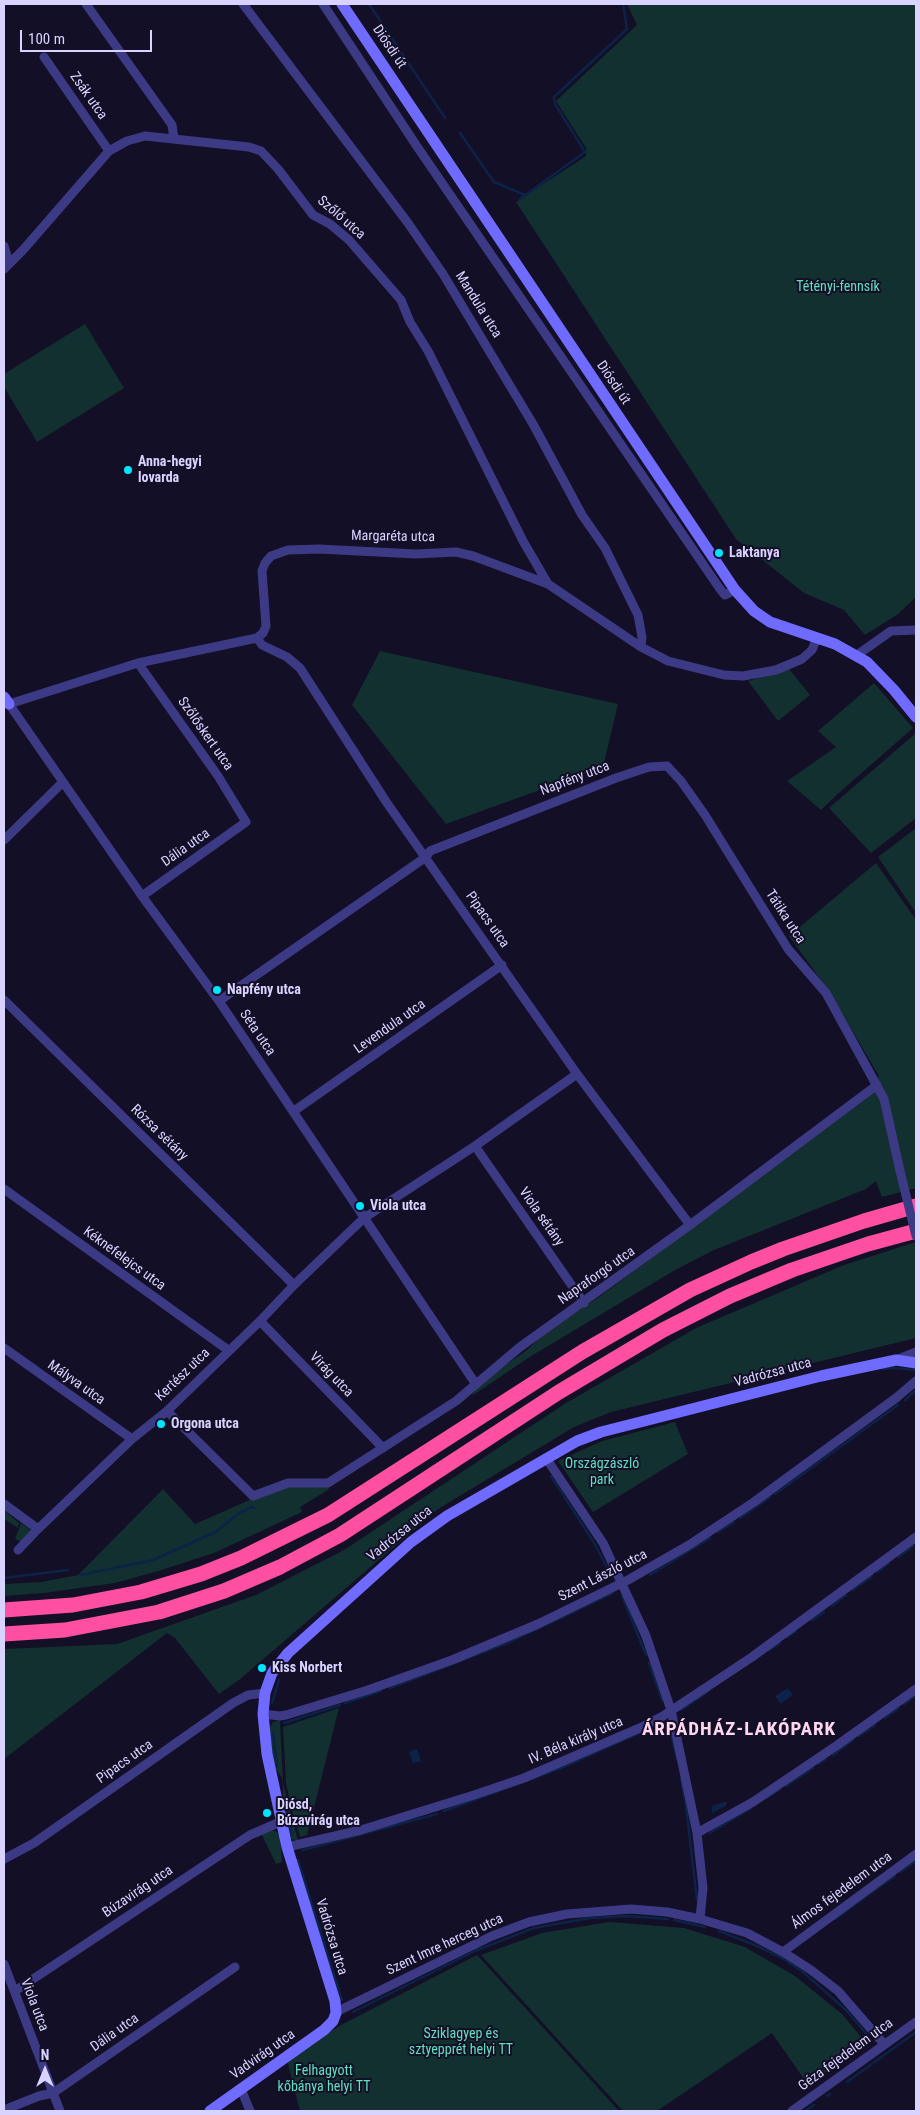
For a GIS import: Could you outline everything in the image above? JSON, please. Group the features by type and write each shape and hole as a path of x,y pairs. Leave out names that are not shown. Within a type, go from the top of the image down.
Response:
{"highway":[{"path":"4,1610 73,1605 132,1594 200,1574 241,1558 328,1515 582,1352 690,1290 783,1249 864,1221 916,1206"},
{"path":"4,1634 65,1630 159,1612 224,1591 280,1567 340,1535 559,1392 663,1330 730,1296 792,1270 868,1244 916,1231"}],"street":[{"path":"86,4 172,125 174,138"},
{"name":"Mandula utca","path":"243,4 408,223 443,274 533,424 582,516 605,548 638,616 642,637 641,647"},
{"path":"323,4 416,145 720,589 725,595 735,590"},
{"name":"Diósdi út","path":"342,4 735,590 747,605 762,617 857,655 880,675 916,717"},
{"name":"Zsák utca","path":"44,57 109,151"},
{"name":"Szőlő utca","path":"6,266 23,250 109,151 136,138 145,136 174,138 249,147 261,151 274,164 313,215 330,224 349,240 395,292 428,351 522,541 548,584"},
{"path":"4,246 6,266"},
{"name":"Margaréta utca","path":"257,638 263,633 266,626 262,571 271,556 288,550 328,549 416,554 456,552 474,556 548,584 641,647 668,661 724,675 743,676 776,670 802,659 812,650 817,638"},
{"path":"857,655 891,631 916,630"},
{"path":"6,700 138,663 181,656 257,638"},
{"name":"Pipacs utca","path":"257,638 262,645 287,657 300,668 387,803 577,1074 690,1225"},
{"name":"Szőlőskert utca","path":"138,663 218,776 246,822"},
{"name":"Séta utca","path":"6,700 142,896 219,1001 476,1383"},
{"name":"Napfény utca","path":"219,1001 426,857 430,851 451,841 616,778 649,768 667,766"},
{"name":"Tátika utca","path":"667,766 681,781 706,815 784,943 826,993 878,1085 884,1098 916,1236"},
{"path":"4,840 63,782"},
{"name":"Dália utca","path":"142,896 246,822"},
{"name":"Levendula utca","path":"294,1111 502,965"},
{"name":"Rózsa sétány","path":"4,1000 294,1285"},
{"path":"364,1218 475,1146 577,1074"},
{"name":"Napraforgó utca","path":"166,1411 253,1496 288,1483 328,1483 456,1401 520,1347 584,1303 878,1085"},
{"name":"Viola sétány","path":"475,1146 584,1303"},
{"name":"Kéknefelejcs utca","path":"4,1189 228,1350"},
{"name":"Kertész utca","path":"18,1550 132,1439 166,1411 260,1321 294,1285 364,1218"},
{"name":"Virág utca","path":"260,1321 383,1448"},
{"name":"Mályva utca","path":"4,1348 132,1439"},
{"path":"896,1360 916,1352"},
{"name":"Vadrózsa utca","path":"334,2016 335,2001 287,1848 267,1754 263,1714 265,1693 272,1673 288,1653 412,1542 446,1516 577,1440 601,1432 822,1376 896,1360 916,1363"},
{"name":"Szent László utca","path":"263,1714 286,1715 368,1690 452,1660 538,1624 623,1583 689,1545 754,1502 916,1382"},
{"path":"546,1458 603,1543 623,1583 646,1636 671,1710 697,1833 703,1888 700,1919"},
{"path":"4,1504 38,1529"},
{"name":"IV. Béla király utca","path":"287,1848 361,1830 426,1811 524,1778 642,1727 752,1657 916,1537"},
{"path":"697,1833 753,1802 916,1689"},
{"name":"Pipacs utca","path":"4,1859 34,1843 233,1703 248,1695 265,1693"},
{"name":"Búzavirág utca","path":"15,1991 250,1834 280,1822"},
{"name":"Álmos fejedelem utca","path":"783,1952 916,1854"},
{"name":"Szent Imre herceg utca","path":"334,2016 492,1936 529,1922 567,1914 631,1909 667,1912 700,1919 747,1933 783,1952 838,1991 884,2044"},
{"name":"Viola utca","path":"4,1964 60,2111"},
{"name":"Dália utca","path":"4,2110 38,2096 53,2093 235,1967"},
{"name":"Vadvirág utca","path":"210,2111 317,2035 334,2016"},
{"name":"Géza fejedelem utca","path":"792,2111 916,2022"},
{"path":"241,2089 250,2111"}],"green space":[{"name":"Tétényi-fennsík","path":"627,4 916,4 916,597 898,614 865,635 844,610 804,593 736,539 516,202 586,156 586,148 556,101 637,25"},
{"path":"85,324 124,388 37,442 4,387 4,374"},
{"path":"380,651 618,704 603,767 446,824 352,705"},
{"path":"789,669 810,695 778,721 748,681"},
{"path":"874,683 913,728 821,810 787,781 836,747 818,731"},
{"path":"916,733 916,818 871,853 829,808"},
{"path":"916,828 916,913 878,857"},
{"path":"876,863 916,920 916,1188 882,1197 876,1181 866,1189 714,1250 677,1269 528,1358 472,1396 476,1386 527,1350 545,1333 599,1297 867,1098 879,1076 829,991 789,936"},
{"path":"916,1242 916,1338 611,1412 574,1427 438,1509 239,1680 219,1694 175,1638 167,1633 4,1759 4,1649 117,1644 256,1595 344,1550 566,1403 696,1328 844,1265"},
{"name":"Országzászló park","path":"675,1422 688,1454 593,1512 558,1461 602,1441"},
{"path":"300,1483 330,1486 328,1490 300,1507 302,1512 214,1553 115,1583 44,1593 4,1596 4,1584 42,1582 78,1575 163,1489 195,1524 268,1492"},
{"path":"4,1510 19,1523 18,1528 4,1519"},
{"path":"21,1523 32,1531 24,1543 15,1539"},
{"path":"339,1708 307,1835 300,1837 286,1783 283,1727"},
{"path":"280,1720 283,1783 298,1841 291,1839 282,1809 282,1778 273,1765 269,1729 273,1722"},
{"path":"272,1830 277,1832 280,1837 282,1862 276,1864 261,1833"},
{"path":"609,1922 684,1928 745,1947 795,1976 842,2014 866,2043 808,2085 772,2033 657,2111 623,2111 481,1955 542,1933"},
{"name":"Sziklagyep és sztyepprét helyi TT","path":"477,1955 619,2111 300,2111 287,2060 339,2026"}],"water":[{"path":"788,1688 793,1695 780,1704 775,1696"},
{"path":"417,1749 421,1761 413,1763 409,1752"},
{"path":"727,1802 726,1806 712,1813 712,1806"}],"waterway":[{"path":"369,4 445,118"},
{"path":"520,199 585,152 555,104 554,97 627,29 623,4"},
{"path":"460,133 494,182 525,195"},
{"path":"883,1369 916,1370"},
{"path":"905,1400 916,1390"},
{"path":"775,1494 898,1405"},
{"path":"551,1476 593,1541 611,1575"},
{"path":"740,1518 770,1497"},
{"path":"81,1575 153,1560 216,1532 235,1516 251,1507 254,1508"},
{"path":"718,1532 734,1522"},
{"path":"650,1575 710,1538"},
{"path":"898,1557 913,1546"},
{"path":"877,1572 889,1563"},
{"path":"4,1578 68,1570"},
{"path":"853,1590 872,1576"},
{"path":"390,1688 507,1643 613,1593"},
{"path":"832,1606 846,1595"},
{"path":"622,1596 646,1655"},
{"path":"812,1620 824,1612"},
{"path":"787,1637 796,1631"},
{"path":"769,1650 780,1643"},
{"path":"649,1663 662,1700"},
{"path":"272,1703 279,1680"},
{"path":"681,1710 710,1690"},
{"path":"345,1703 381,1691"},
{"path":"904,1704 916,1695"},
{"path":"284,1723 340,1705"},
{"path":"885,1718 899,1708"},
{"path":"444,1811 561,1768 659,1724"},
{"path":"859,1736 875,1725"},
{"path":"670,1729 677,1759"},
{"path":"273,1732 277,1767"},
{"path":"833,1755 853,1740"},
{"path":"818,1764 826,1759"},
{"path":"786,1786 813,1768"},
{"path":"681,1779 697,1900"},
{"path":"766,1798 780,1789"},
{"path":"283,1800 292,1835"},
{"path":"710,1833 751,1808"},
{"path":"303,1850 437,1814"},
{"path":"298,1860 342,2000"},
{"path":"900,1872 916,1861"},
{"path":"888,1881 895,1876"},
{"path":"835,1919 886,1882"},
{"path":"353,2012 477,1950 534,1928 590,1918 628,1916 668,1919"},
{"path":"674,1920 705,1927"},
{"path":"719,1931 782,1958 803,1972 847,2011 868,2036"},
{"path":"847,2082 916,2032"},
{"path":"805,2111 814,2105"}],"place":[{"name":"Anna-hegyi lovarda","path":"128,470"},
{"name":"Laktanya","path":"719,553"},
{"name":"Napfény utca","path":"217,990"},
{"name":"Viola utca","path":"360,1206"},
{"name":"Orgona utca","path":"161,1424"},
{"name":"Kiss Norbert","path":"262,1668"},
{"name":"Diósd, Búzavirág utca","path":"267,1813"}],"district":[{"name":"ÁRPÁDHÁZ-LAKÓPARK","path":"739,1730"}],"park label":[{"name":"Felhagyott kőbánya helyi TT","path":"324,2080"}]}
